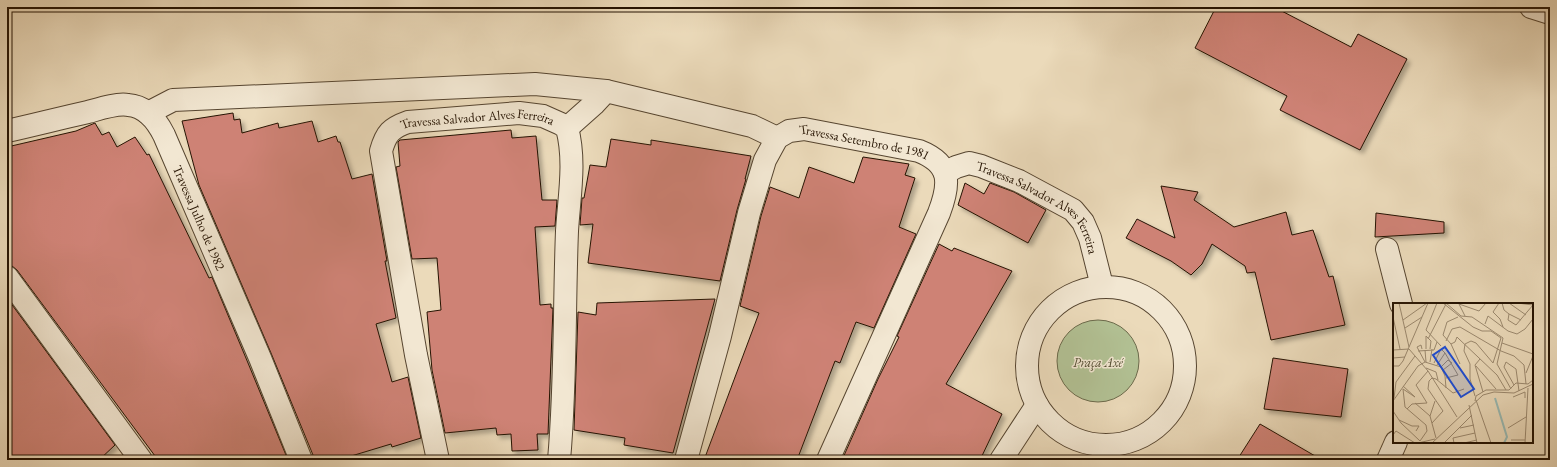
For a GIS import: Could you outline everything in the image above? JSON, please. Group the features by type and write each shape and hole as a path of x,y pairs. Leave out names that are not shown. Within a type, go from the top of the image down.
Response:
{"street":[{"path":"1532,7 1550,13"},
{"path":"148,113 173,100 535,84 606,91 752,126 777,138 765,160 758,180 720,336 686,460"},
{"path":"567,128 590,108 606,91"},
{"name":"Travessa Julho de 1982","path":"7,131 104,108 128,104 148,113 158,123 260,358 301,460"},
{"name":"Travessa Salvador Alves Ferreira","path":"438,460 416,354 381,151 390,132 396,126 408,122 519,113 543,116 561,124 567,128 570,143 571,161 567,232 564,390 559,460"},
{"name":"Travessa Setembro de 1981","path":"777,138 789,131 804,129 919,151 929,155 939,164 945,173 947,182 946,195 939,214 828,460"},
{"name":"Travessa Salvador Alves Ferreira","path":"945,173 956,167 969,163 981,166 1020,181 1073,210 1084,222 1090,238 1102,286"},
{"path":"1387,248 1401,303"},
{"path":"7,277 141,460"},
{"path":"1102,286 1128,289 1151,300 1170,318 1182,341 1186,366 1181,392 1175,403 1168,415 1150,432 1126,443 1100,446 1075,439 1053,425 1037,405 1028,380 1028,353 1036,328 1053,307 1076,292 1102,286"},
{"path":"1001,460 1037,405"},
{"path":"1388,460 1396,443"}],"green space":[{"name":"Praça Axé","path":"1090,320 1106,320 1121,327 1132,338 1139,353 1139,369 1136,377 1127,390 1114,399 1106,402 1090,402 1075,395 1064,384 1057,369 1057,353 1064,338 1075,327"}],"building":[{"path":"1216,7 1274,7 1351,47 1358,34 1407,59 1360,150 1280,110 1287,96 1195,48"},
{"path":"233,113 234,120 240,119 242,133 278,123 279,128 312,121 318,142 336,136 338,142 340,142 352,179 372,174 387,261 385,261 396,318 376,324 392,382 408,377 421,438 392,447 391,444 338,460 313,460 313,455 271,353 199,185 182,121"},
{"path":"95,123 102,135 109,132 117,147 135,137 147,155 149,154 209,278 212,277 288,460 158,460 17,270 12,266 7,265 7,147 76,131"},
{"path":"511,130 512,138 536,136 542,200 557,200 555,226 535,227 540,305 551,304 551,308 553,308 548,434 537,434 538,450 512,451 511,434 497,435 496,428 445,433 432,370 427,312 441,310 437,258 412,259 396,167 400,166 398,142 400,140"},
{"path":"611,139 651,145 651,140 751,156 720,281 588,263 593,224 580,225 582,198 584,198 590,165 606,167"},
{"path":"863,157 909,164 905,175 915,178 899,227 916,234 874,328 856,322 840,363 835,361 797,460 704,460 759,313 740,306 761,216 770,187 799,198 809,167 854,183"},
{"path":"965,183 984,194 990,183 1014,192 1046,210 1028,243 958,205"},
{"path":"1161,186 1198,192 1194,200 1234,227 1286,212 1292,235 1313,230 1329,277 1333,276 1345,325 1271,340 1255,272 1247,273 1245,266 1212,244 1202,264 1191,275 1171,261 1126,238 1137,219 1175,238"},
{"path":"1376,213 1444,222 1444,233 1375,237"},
{"path":"939,244 952,251 954,248 1012,271 946,384 1002,414 980,460 842,460 878,379 899,337 897,336"},
{"path":"7,298 115,445 99,460 7,460"},
{"path":"715,299 673,453 624,445 625,438 574,430 578,312 596,315 597,303"},
{"path":"1273,358 1348,369 1341,417 1264,409"},
{"path":"1260,424 1322,460 1237,460"}]}
